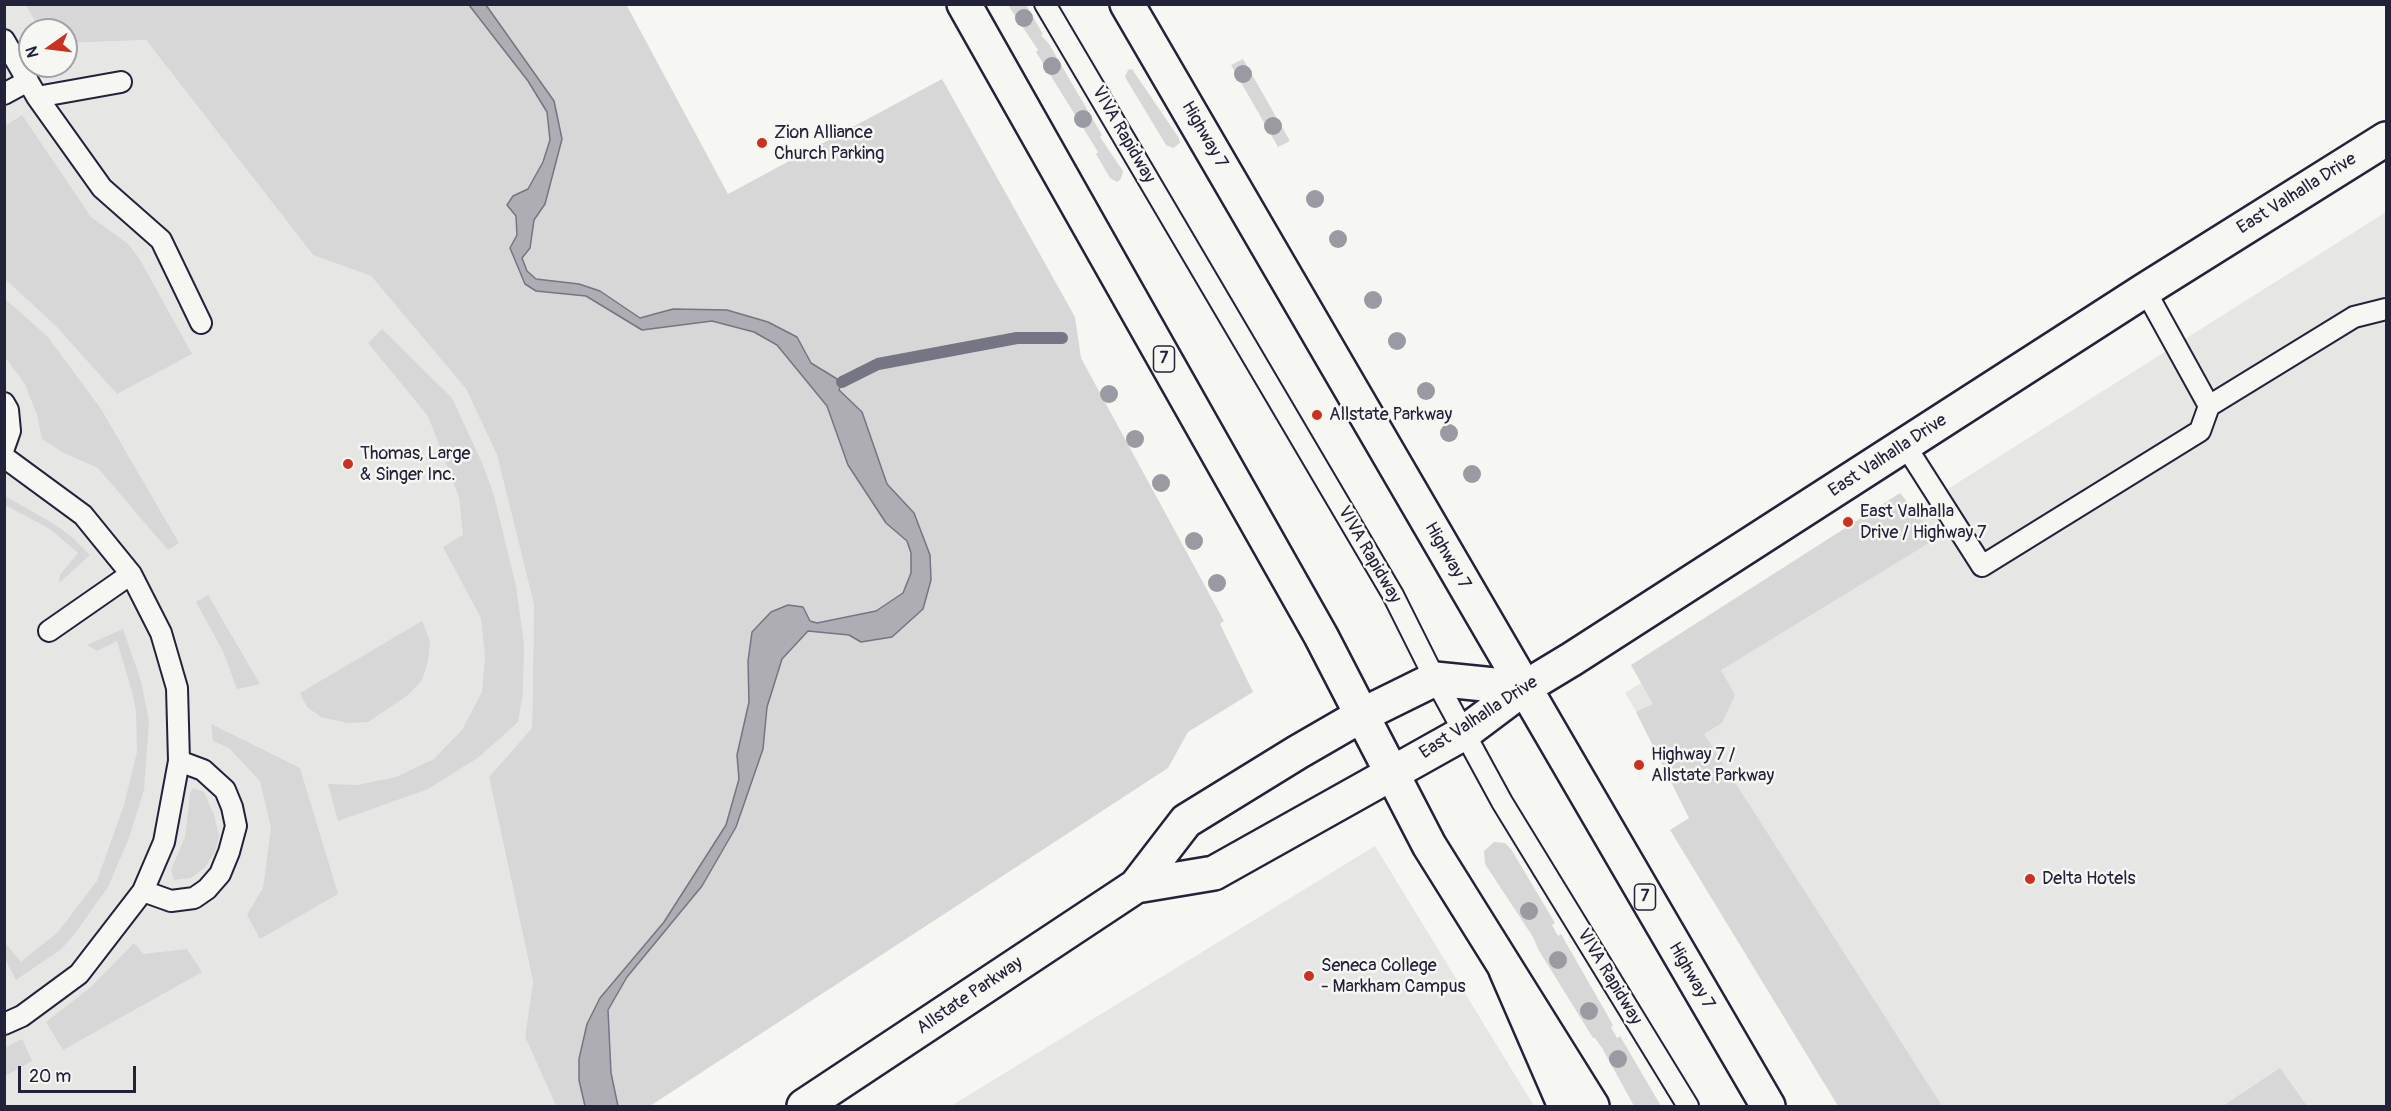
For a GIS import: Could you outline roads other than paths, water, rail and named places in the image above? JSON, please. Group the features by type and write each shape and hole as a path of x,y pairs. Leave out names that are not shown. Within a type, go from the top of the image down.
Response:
{"main road":[{"name":"7","path":"964,4 1321,636 1390,775 1429,845 1592,1107"},
{"name":"Highway 7","path":"1127,4 1768,1107"},
{"name":"East Valhalla Drive","path":"1390,775 1464,733 1524,688 2145,290 2386,139"},
{"name":"Allstate Parkway","path":"804,1107 1136,886 1185,821 1362,715 1435,680"},
{"path":"1435,680 1524,688"},
{"name":"Allstate Parkway","path":"1136,886 1214,873 1390,775"},
{"path":"1506,970 1565,1107"}],"lane":[{"name":"VIVA Rapidway","path":"1045,4 1393,595 1435,680 1502,802 1689,1107"},
{"path":"4,40 32,89 102,188 160,240 201,323"},
{"path":"4,94 32,89 120,82"},
{"path":"2145,290 2209,406"},
{"path":"1905,445 1982,566 2200,431 2209,406 2354,317 2386,309"},
{"path":"4,403 8,410 10,431 4,448"},
{"path":"4,457 83,515 131,574 160,633 177,687 179,761 164,842 143,891 80,974 22,1016 4,1024"},
{"path":"49,631 131,574"},
{"path":"143,891 171,901 194,898 207,889 220,874 230,852 236,826 225,789 203,770 179,761"}],"waterway":[{"path":"842,382 878,364 1017,338 1062,338"}],"place":[{"name":"Zion Alliance Church Parking","path":"762,143"},
{"name":"Allstate Parkway","path":"1317,415"},
{"name":"Thomas, Large & Singer Inc.","path":"348,464"},
{"name":"East Valhalla Drive / Highway 7","path":"1848,522"},
{"name":"Highway 7 / Allstate Parkway","path":"1639,765"},
{"name":"Delta Hotels","path":"2030,879"},
{"name":"Seneca College - Markham Campus","path":"1309,976"}]}
